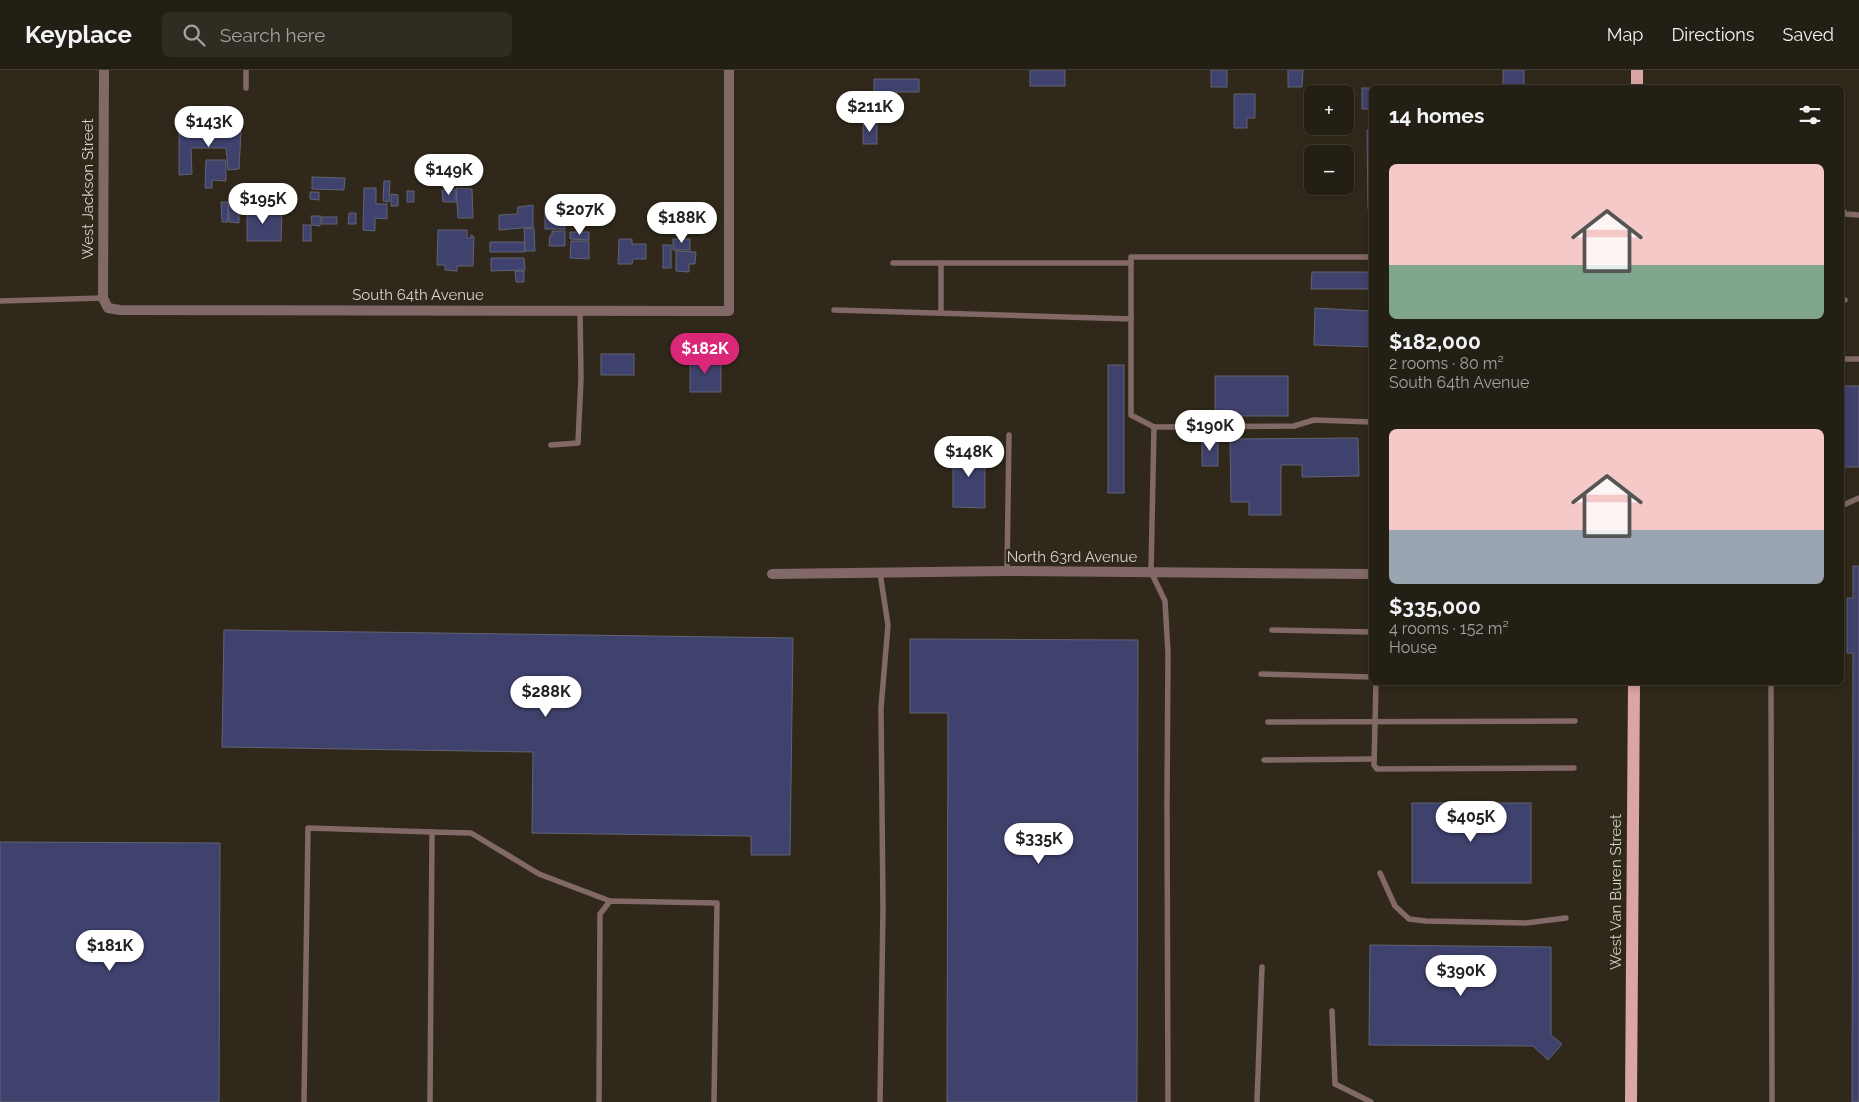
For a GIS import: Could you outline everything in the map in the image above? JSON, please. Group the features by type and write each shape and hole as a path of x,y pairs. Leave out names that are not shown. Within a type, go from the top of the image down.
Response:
{"main road":[{"path":"1637,70 1637,85"},
{"name":"West Van Buren Street","path":"1631,1102 1634,685"}],"street":[{"name":"West Jackson Street","path":"104,70 106,303"},
{"name":"South 64th Avenue","path":"106,303 120,310 729,311 729,70"},
{"name":"North 63rd Avenue","path":"772,574 1008,572 1369,574"}],"lane":[{"path":"246,70 246,88"},
{"path":"1844,212 1846,214 1859,215"},
{"path":"1369,257 1131,256 1131,415 1154,427 1294,426 1314,420 1369,422"},
{"path":"893,263 1131,263"},
{"path":"941,263 941,313"},
{"path":"0,301 106,303"},
{"path":"834,310 1131,319"},
{"path":"551,445 578,443 581,378 580,311"},
{"path":"1844,359 1859,359"},
{"path":"1154,427 1151,572 1165,601 1168,653 1168,1102"},
{"path":"1008,572 1009,435"},
{"path":"1844,505 1859,498"},
{"path":"880,573 888,625 881,708 883,908 880,1102"},
{"path":"1272,630 1369,632"},
{"path":"1260,674 1369,677"},
{"path":"1376,685 1374,765 1377,770 1574,768"},
{"path":"1771,685 1772,1102"},
{"path":"1268,722 1576,721"},
{"path":"1264,760 1374,759"},
{"path":"304,1102 308,828 471,833 539,874 610,901 717,903 714,1102"},
{"path":"430,1102 432,832"},
{"path":"1380,873 1395,906 1409,918 1426,921 1526,923 1566,918"},
{"path":"599,1102 600,914 610,901"},
{"path":"1257,1102 1262,967"},
{"path":"1332,1011 1335,1084 1372,1102"}],"building":[{"path":"1030,70 1065,70 1065,86 1030,86"},
{"path":"1211,70 1227,70 1227,87 1211,87"},
{"path":"1288,70 1303,70 1302,87 1288,87"},
{"path":"1503,70 1524,70 1524,85 1503,85"},
{"path":"874,79 919,79 919,92 896,92 896,103 874,103"},
{"path":"1362,88 1369,88 1369,109 1362,109"},
{"path":"1234,94 1255,94 1255,118 1247,118 1247,128 1234,128"},
{"path":"863,121 877,121 877,144 863,144"},
{"path":"1367,130 1369,130 1369,209"},
{"path":"241,131 239,169 228,170 226,148 191,148 192,174 179,175 179,133"},
{"path":"206,160 226,160 226,181 212,180 212,188 205,188"},
{"path":"473,161 473,180 468,180 468,162"},
{"path":"460,162 467,162 467,179 460,180"},
{"path":"312,177 345,178 344,190 312,189"},
{"path":"384,181 390,181 389,202 383,201"},
{"path":"364,188 376,188 376,204 387,204 387,219 375,218 375,231 363,230"},
{"path":"456,188 472,189 473,218 458,218"},
{"path":"442,190 456,190 456,202 443,202"},
{"path":"407,191 414,191 414,202 407,202"},
{"path":"310,192 319,192 319,200 310,199"},
{"path":"391,194 398,195 398,206 391,206"},
{"path":"239,200 239,223 229,222 228,201"},
{"path":"221,202 228,202 228,222 222,222"},
{"path":"533,205 533,227 499,230 499,215 517,214 518,207"},
{"path":"247,206 265,207 265,212 282,212 281,241 247,241"},
{"path":"657,212 666,212 666,221 657,221"},
{"path":"349,213 356,213 356,224 348,224"},
{"path":"545,213 565,213 565,229 545,229"},
{"path":"311,216 321,216 320,226 312,225"},
{"path":"322,217 337,217 337,224 322,224"},
{"path":"303,225 311,225 311,241 303,241"},
{"path":"534,228 535,251 525,251 524,229"},
{"path":"438,230 467,230 467,238 471,238 471,235 474,237 473,266 457,266 457,271 445,270 445,265 437,265"},
{"path":"552,231 565,231 565,246 549,246"},
{"path":"570,232 589,232 589,240 570,239"},
{"path":"619,239 632,239 632,244 646,244 646,259 633,259 632,264 618,264"},
{"path":"673,239 690,239 690,250 673,250"},
{"path":"571,241 589,241 589,259 570,258"},
{"path":"490,242 524,242 525,252 490,252"},
{"path":"663,245 671,245 671,268 663,268"},
{"path":"676,251 696,252 695,264 689,264 689,272 676,271"},
{"path":"491,258 524,258 525,270 491,271"},
{"path":"515,271 524,271 524,282 516,282"},
{"path":"1312,272 1369,272 1369,289 1311,289"},
{"path":"1315,308 1369,311 1369,347 1314,345"},
{"path":"601,354 634,354 634,375 601,375"},
{"path":"690,358 721,358 721,392 690,392"},
{"path":"1108,365 1124,365 1124,493 1108,493"},
{"path":"1215,376 1288,376 1288,416 1215,416"},
{"path":"1844,386 1859,386 1859,467 1844,467"},
{"path":"959,438 968,438 968,454 985,454 985,508 953,507 953,452 959,452"},
{"path":"1358,438 1359,476 1302,477 1302,465 1281,465 1281,515 1249,515 1249,502 1231,502 1230,439"},
{"path":"1202,439 1218,439 1218,466 1202,466"},
{"path":"1853,566 1859,566 1859,1102 1852,1102 1853,653 1847,653 1847,598 1853,598"},
{"path":"224,630 793,638 790,855 751,855 751,836 532,833 533,752 222,747"},
{"path":"910,639 1138,640 1137,1102 947,1102 948,713 910,713"},
{"path":"1412,803 1531,803 1531,883 1412,883"},
{"path":"0,842 220,843 219,1102 0,1102"},
{"path":"1370,945 1551,947 1551,1035 1562,1044 1548,1060 1533,1046 1369,1045"}]}
